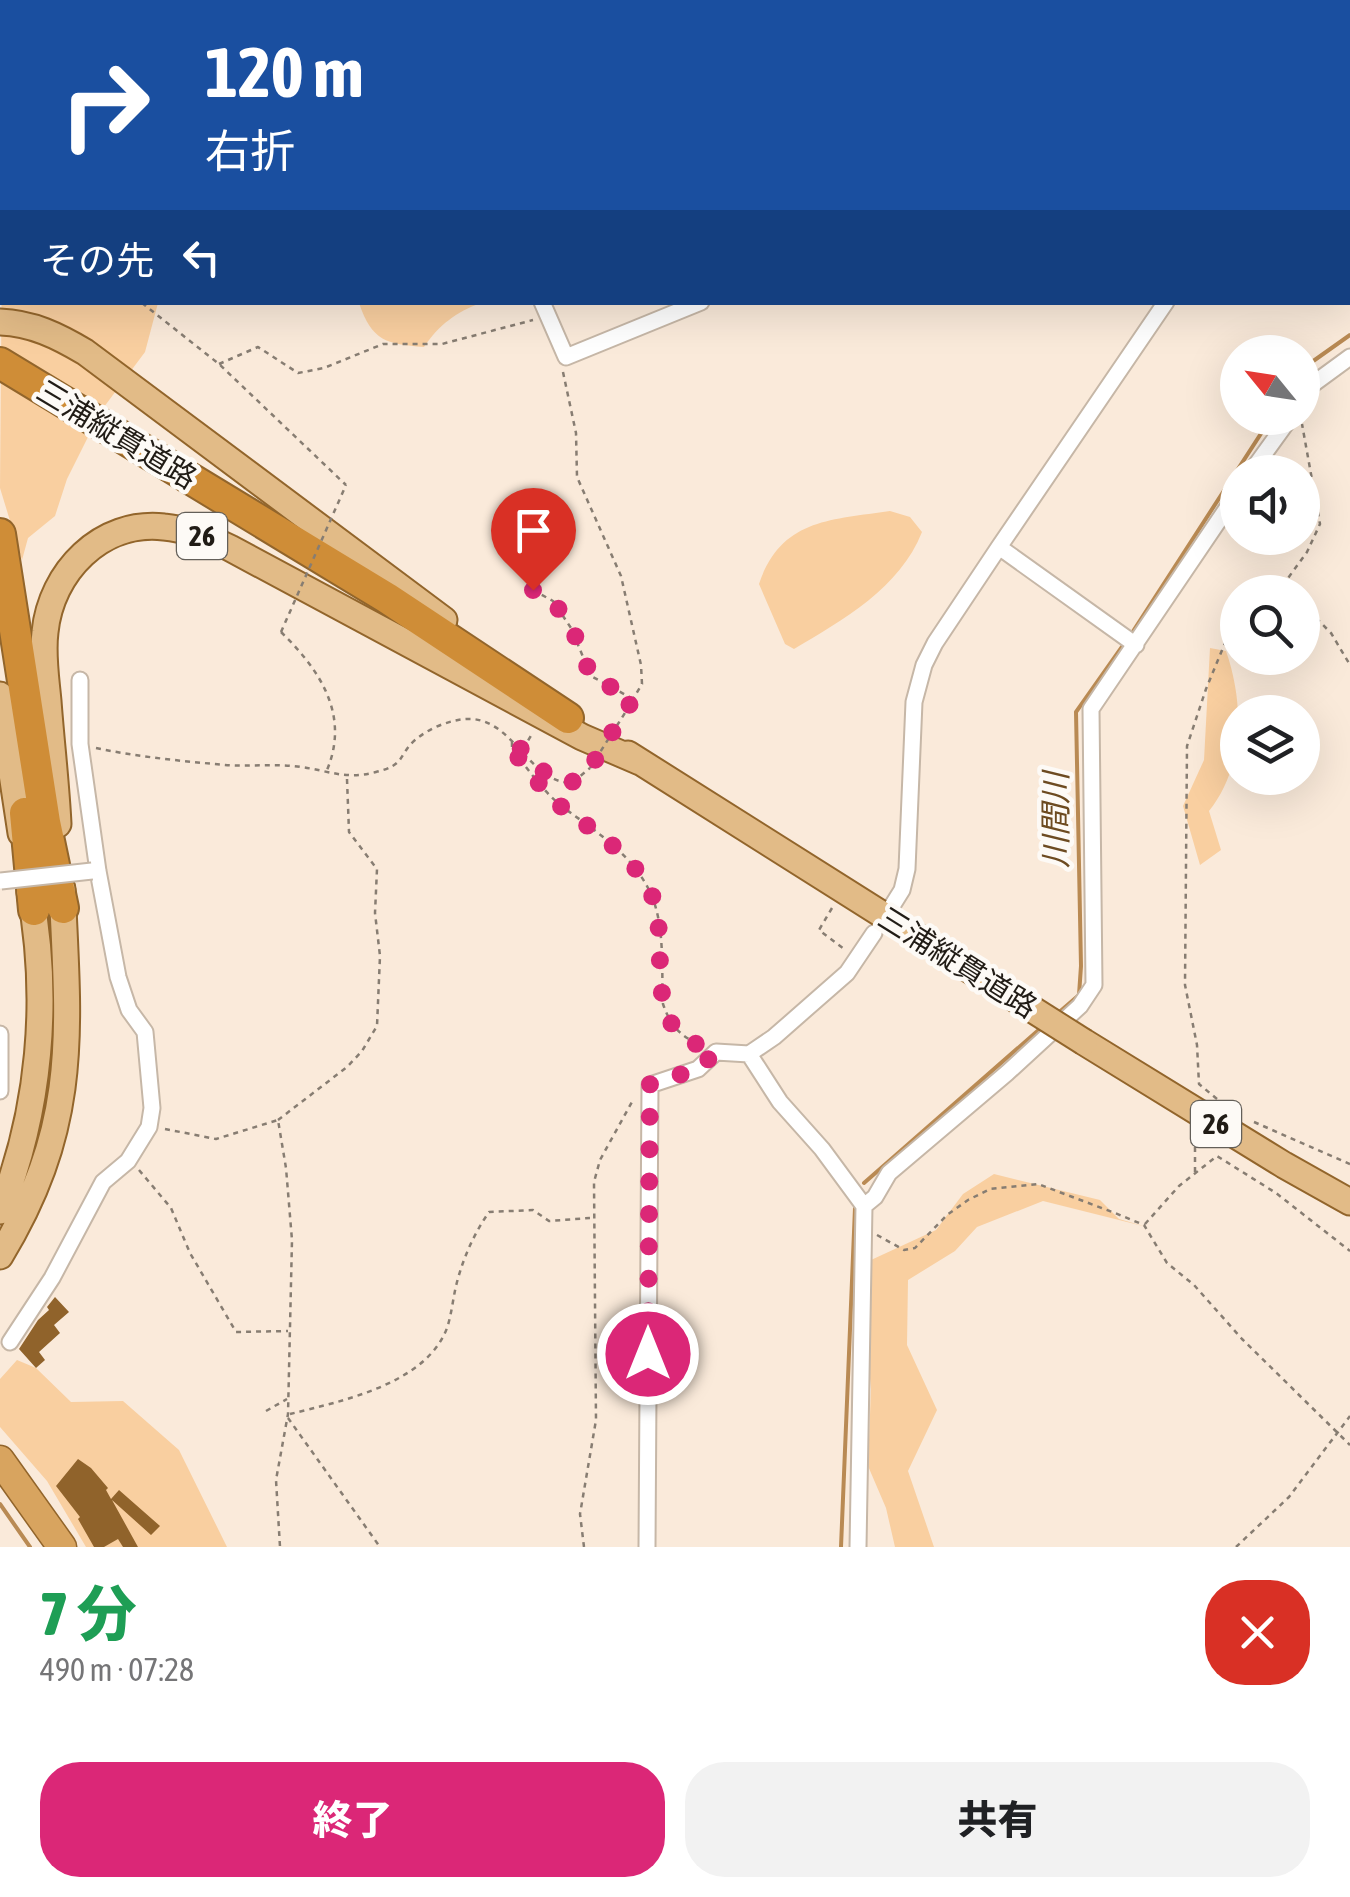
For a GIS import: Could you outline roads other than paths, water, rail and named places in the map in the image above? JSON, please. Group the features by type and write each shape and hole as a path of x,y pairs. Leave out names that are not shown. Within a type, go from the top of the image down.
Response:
{"highway":[{"name":"三浦縦貫道路","path":"0,364 384,602"},
{"name":"三浦縦貫道路","path":"0,375 384,602"},
{"name":"26","path":"0,534 45,822 48,909"},
{"name":"26","path":"384,602 568,718"},
{"name":"26","path":"0,636 28,841 48,909"},
{"path":"0,1460 62,1547"}],"main road":[{"path":"0,322 38,328 85,352 618,748"},
{"name":"26","path":"0,1211 20,1154 38,1062 38,968 48,909 45,630 49,610 65,575 88,549 120,531 160,526 230,548 564,728 640,762"},
{"path":"0,695 48,909"},
{"name":"三浦縦貫道路","path":"568,718 1084,1042 1350,1202"},
{"name":"26","path":"0,1256 40,1183 60,1103 69,994 48,909"}],"street":[{"path":"543,309 566,357 694,305"},
{"path":"892,906 902,890 907,869 914,702 924,666 935,643 1164,305"},
{"path":"1320,379 1350,357"},
{"path":"864,1206 889,1173 1022,1060 1080,1006 1094,985 1091,709 1129,640 1220,516"},
{"path":"999,547 1129,640"},
{"path":"10,1342 52,1278 103,1182 128,1161 149,1126 152,1108 145,1032 129,1010 118,976 95,871 80,744 80,680"},
{"path":"0,881 95,871"},
{"path":"646,1547 650,1084 698,1069 716,1052 749,1054 774,1038 829,989 874,933"},
{"path":"0,1034 0,1091"},
{"path":"749,1054 780,1102 822,1149 864,1206 858,1547"}],"waterway":[{"name":"川間川","path":"1320,356 1350,335"},
{"name":"川間川","path":"1130,636 1260,435"},
{"name":"川間川","path":"1057,1014 1079,995 1081,966 1076,712 1124,644"},
{"name":"川間川","path":"864,1183 1042,1027"},
{"name":"川間川","path":"841,1547 855,1208"},
{"path":"0,1504 30,1547"}]}
